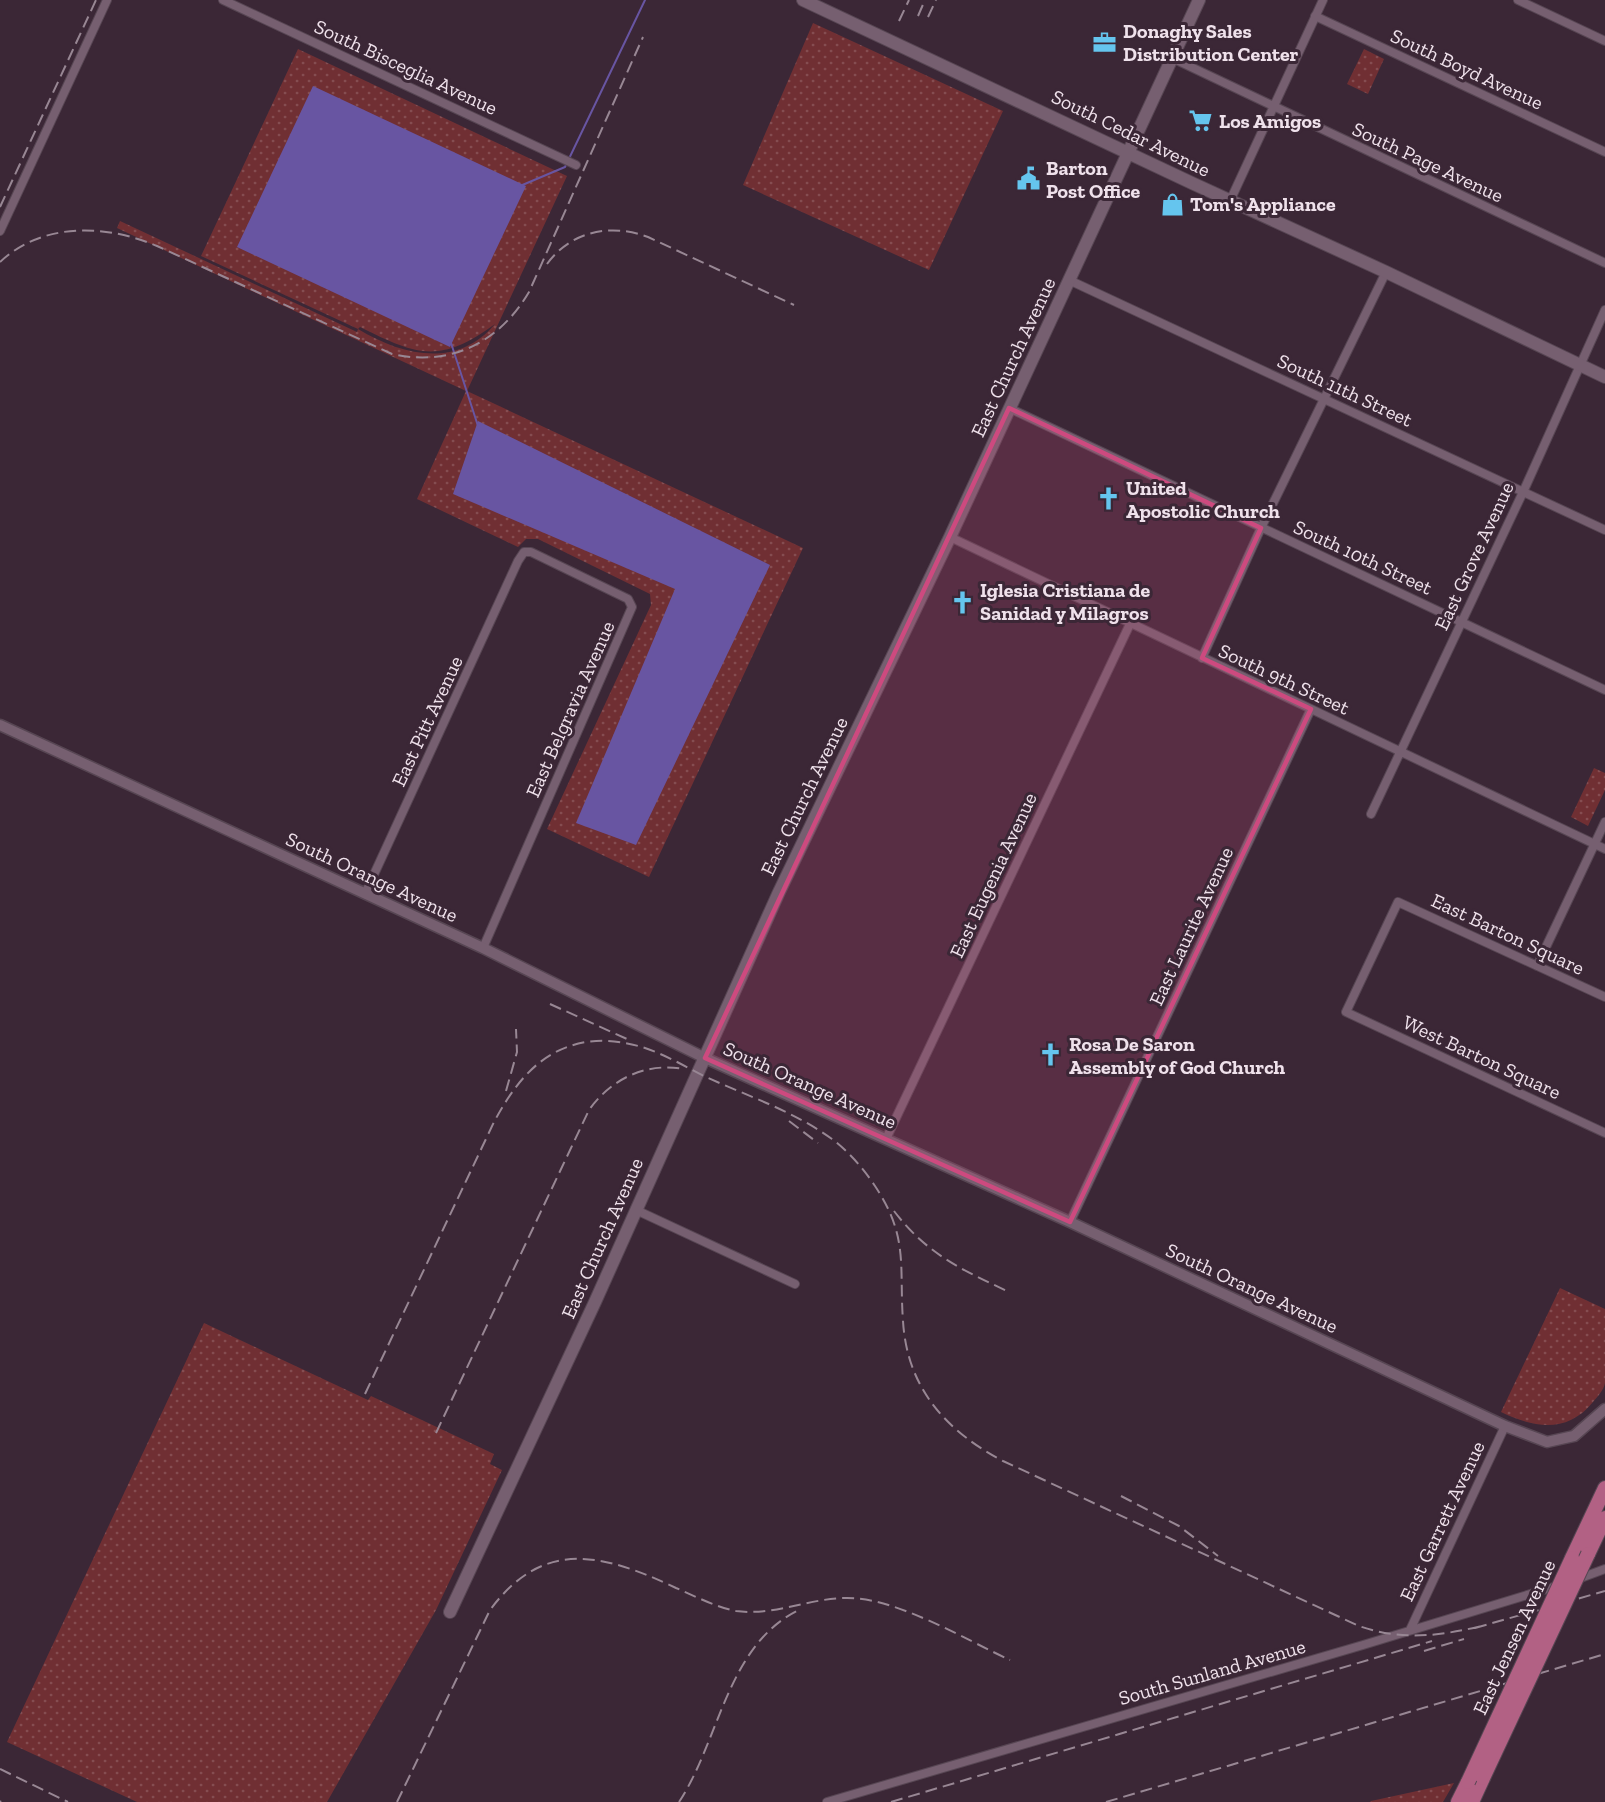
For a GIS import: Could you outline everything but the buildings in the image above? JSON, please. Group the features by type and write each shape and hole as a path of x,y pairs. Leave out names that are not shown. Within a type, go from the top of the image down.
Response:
{"main road":[{"name":"South Cedar Avenue","path":"803,0 1386,272 1605,377"},
{"name":"East Church Avenue","path":"450,1612 636,1210 780,889 1071,281 1127,152 1199,0"},
{"name":"East Jensen Avenue","path":"1458,1802 1605,1488"},
{"name":"East Jensen Avenue","path":"1472,1802 1605,1518"}],"street":[{"path":"0,231 107,0"},
{"name":"South Bisceglia Avenue","path":"223,0 576,165"},
{"path":"1230,201 1323,0"},
{"path":"1518,0 1605,41"},
{"name":"South Boyd Avenue","path":"1315,16 1605,152"},
{"name":"South Page Avenue","path":"1172,58 1273,108 1605,263"},
{"path":"1202,658 1261,528 1386,272"},
{"name":"South 11th Street","path":"1071,281 1524,490 1605,530"},
{"name":"East Grove Avenue","path":"1371,814 1524,490 1605,310"},
{"name":"South 10th Street","path":"1009,408 1605,690"},
{"name":"South 9th Street","path":"950,537 1605,849"},
{"name":"East Belgravia Avenue","path":"483,948 632,607 628,599 531,552 524,552 518,561"},
{"name":"East Pitt Avenue","path":"365,894 518,561"},
{"name":"East Eugenia Avenue","path":"886,1139 1130,624"},
{"name":"East Laurite Avenue","path":"1070,1222 1311,709"},
{"name":"South Orange Avenue","path":"0,725 483,948 705,1058 1070,1222 1504,1426 1547,1442 1574,1436 1605,1409"},
{"path":"1537,966 1605,822"},
{"name":"East Barton Square","path":"1346,1012 1398,902 1605,997"},
{"name":"West Barton Square","path":"1346,1012 1605,1133"},
{"path":"636,1210 795,1284"},
{"name":"East Garrett Avenue","path":"1410,1630 1504,1426"},
{"name":"South Sunland Avenue","path":"827,1802 1410,1630 1605,1569"}],"highlighted area":[{"path":"1009,408 1261,528 1202,658 1311,709 1070,1222 705,1058"}],"shaded area":[{"path":"813,23 1003,111 929,270 743,185"},
{"path":"298,49 567,176 467,391 803,548 649,877 547,829 651,605 650,594 538,539 526,539 518,547 417,499 466,391 117,228 120,221 357,332 358,329 201,256","holes":["495,324 480,338 464,348 429,354 393,346 358,329 360,327 398,344 429,351 459,345"]},
{"path":"1364,49 1384,59 1368,94 1347,84"},
{"path":"313,86 526,186 450,347 237,247"},
{"path":"478,421 770,565 636,845 576,823 675,589 453,494"},
{"path":"1594,768 1605,773 1605,790 1588,826 1571,817"},
{"path":"1560,1288 1605,1309 1605,1383 1593,1402 1572,1419 1550,1425 1526,1422 1501,1412"},
{"path":"204,1323 368,1400 371,1396 494,1454 490,1464 502,1470 436,1610 327,1802 137,1802 7,1742"},
{"path":"1454,1783 1443,1802 1370,1802 1371,1801"}],"waterway":[{"path":"520,186 565,167 645,0"},
{"path":"451,343 478,426"}],"railway":[{"path":"0,207 96,0"},
{"path":"899,21 909,0"},
{"path":"918,16 925,0"},
{"path":"928,17 936,0"},
{"path":"0,262 17,249 55,234 75,231 117,234 157,246 392,354 413,357 453,354 471,347 503,325 529,292 643,37"},
{"path":"547,264 557,253 580,237 606,231 634,233 648,237 794,305"},
{"path":"550,1004 627,1039"},
{"path":"506,1091 517,1052 516,1029"},
{"path":"365,1394 494,1122 520,1082 542,1061 570,1046 601,1041 631,1044 661,1054 803,1121 832,1139 855,1161 886,1204 898,1237 903,1321 912,1367 933,1405 964,1436 983,1449 1003,1461 1359,1626 1390,1634 1405,1635 1436,1634 1482,1626"},
{"path":"436,1433 589,1110 608,1090 630,1075 656,1068 684,1069"},
{"path":"789,1121 818,1143"},
{"path":"894,1211 906,1226 945,1259 1007,1291"},
{"path":"1121,1496 1179,1526 1218,1556"},
{"path":"397,1802 490,1610 511,1587 532,1571 554,1562 576,1559 600,1561 624,1567 713,1604 736,1611 763,1611 830,1599 864,1599 928,1620 1010,1660"},
{"path":"1475,1628 1605,1591"},
{"path":"679,1802 693,1777 728,1695 756,1645 776,1625 801,1609"},
{"path":"1424,1651 1464,1639"},
{"path":"891,1802 1432,1641"},
{"path":"1106,1802 1605,1654"},
{"path":"0,1769 68,1802"}],"place":[{"name":"Donaghy Sales Distribution Center","path":"1105,42"},
{"name":"Los Amigos","path":"1201,121"},
{"name":"Barton Post Office","path":"1028,179"},
{"name":"Tom's Appliance","path":"1172,204"},
{"name":"United Apostolic Church","path":"1108,499"},
{"name":"Iglesia Cristiana de Sanidad y Milagros","path":"962,602"},
{"name":"Rosa De Saron Assembly of God Church","path":"1051,1055"}]}
